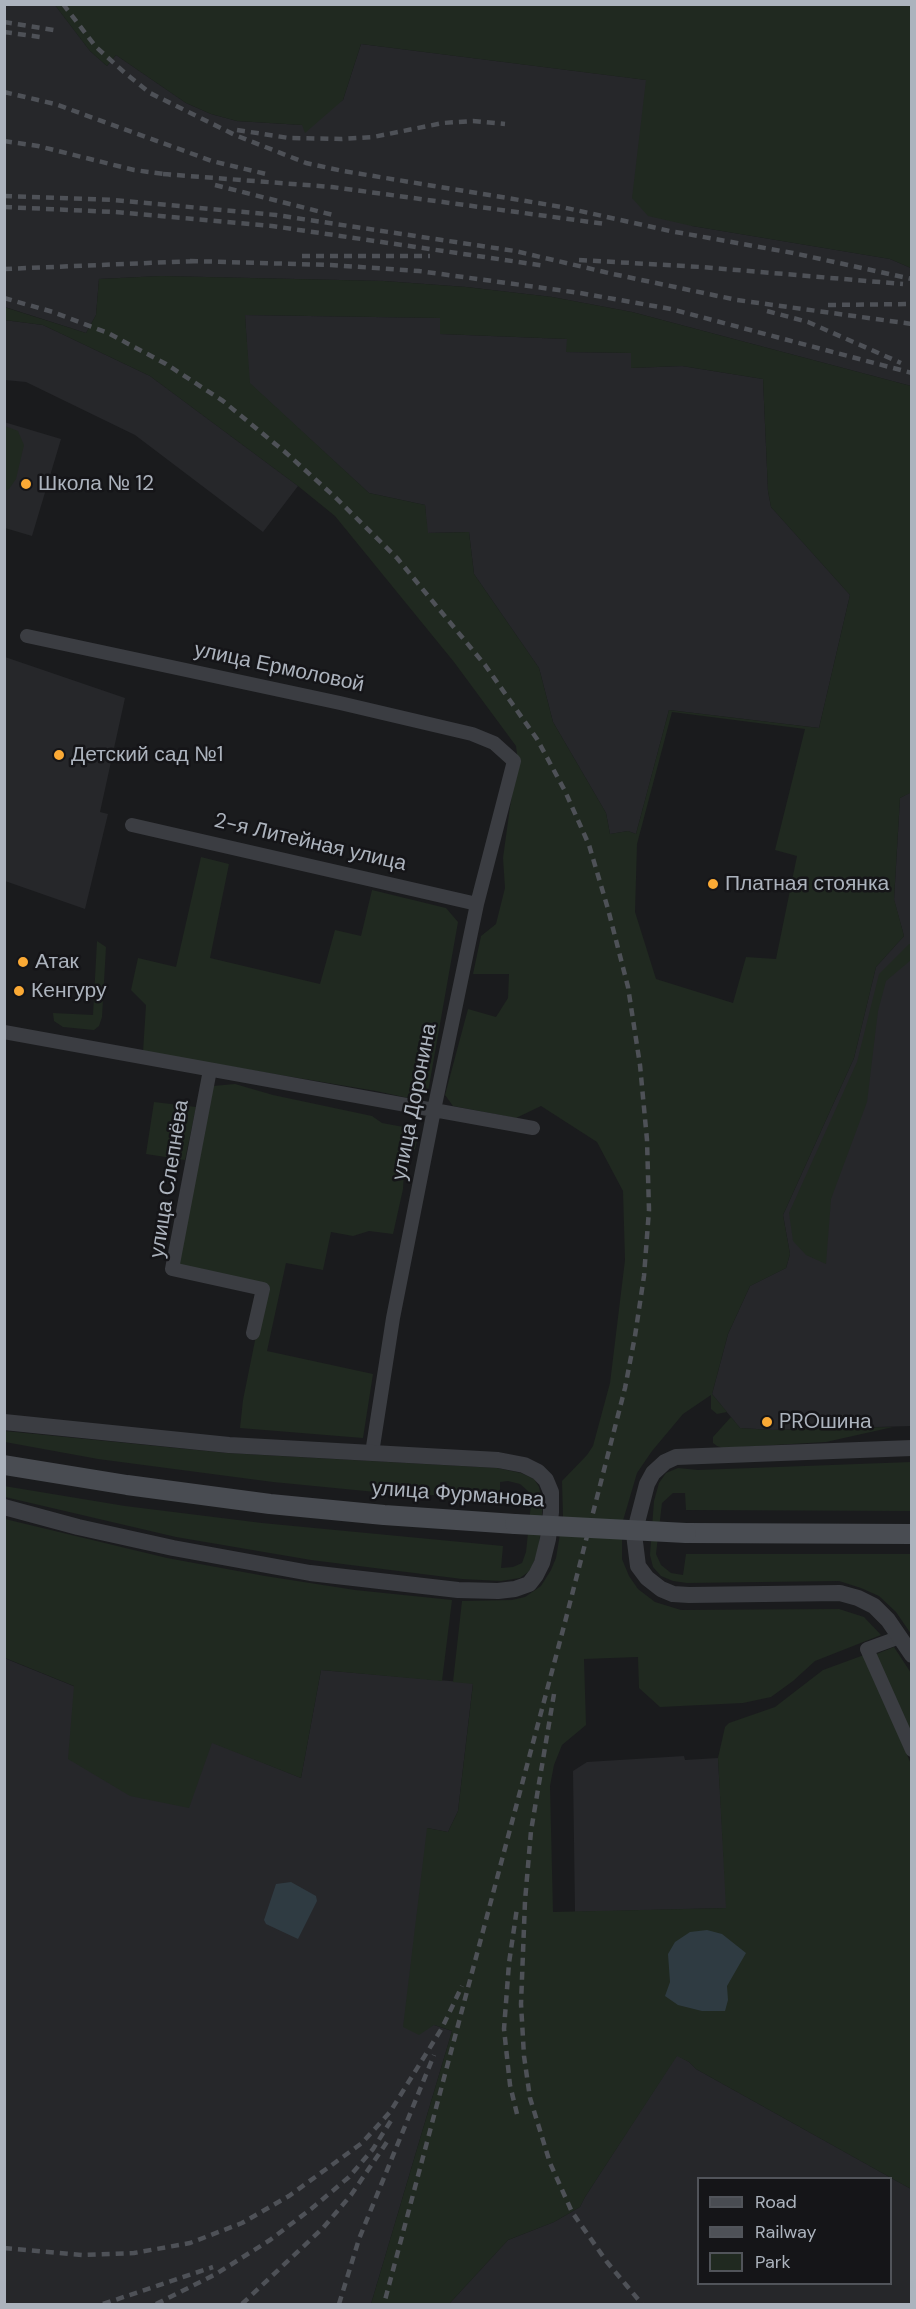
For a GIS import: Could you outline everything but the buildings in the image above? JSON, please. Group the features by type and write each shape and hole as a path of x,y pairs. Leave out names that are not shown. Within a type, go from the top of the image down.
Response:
{"main road":[{"name":"улица Фурманова","path":"4,1465 127,1485 270,1504 384,1515 686,1533 912,1534"}],"street":[{"name":"улица Ермоловой","path":"27,636 346,704 472,734 494,743 513,762"},
{"name":"улица Доронина","path":"372,1453 391,1329 434,1110 477,904 513,762"},
{"name":"2-я Литейная улица","path":"132,825 477,904"},
{"path":"4,1032 533,1128"},
{"name":"улица Слепнёва","path":"210,1070 172,1269 262,1289 253,1333"},
{"path":"4,1422 229,1445 498,1460 524,1465 546,1479 551,1492 551,1512 548,1539 542,1563 536,1575 528,1584 515,1589 498,1591 458,1590 299,1571 173,1548 4,1507"},
{"path":"912,1448 676,1457 665,1462 653,1473 647,1484 634,1534 639,1566 647,1578 661,1589 674,1594 690,1595 840,1593 874,1606 912,1655"},
{"path":"900,1637 867,1649 912,1750"}],"shaded area":[{"path":"4,5 55,5 90,51 107,66 116,55 186,103 211,114 237,121 302,125 343,100 361,44 647,80 692,226 890,259 911,268 911,386 632,312 552,297 466,287 384,281 161,276 99,279 96,315 86,333 5,307"},
{"path":"245,315 441,318 441,334 567,339 567,352 631,353 631,368 682,366 763,379 768,491 771,507 850,595 819,728 669,710 636,834 628,831 610,834 606,813 553,722 539,668 474,574 469,532 427,533 425,505 369,493 249,383"},
{"path":"4,320 43,325 150,376 298,486 263,532 135,435 26,382 5,380"},
{"name":"Школа № 12","path":"4,422 61,439 32,536 5,528"},
{"name":"Детский сад №1","path":"5,657 125,698 100,812 108,814 85,909 5,881"},
{"path":"911,792 911,1426 772,1430 740,1428 712,1394 728,1334 750,1286 786,1268 790,1254 783,1215 854,1058 876,967 904,936 894,900 900,798"},
{"path":"4,1658 301,1778 321,1670 473,1683 458,1811 448,1832 427,1828 434,2025 452,2031 371,2304 5,2304"},
{"path":"684,1756 685,1760 718,1758 727,1908 575,1912 573,1771 587,1762"},
{"path":"291,1882 316,1896 317,1901 298,1939 266,1924 264,1920 276,1884"},
{"path":"707,1930 722,1934 746,1953 727,1986 728,2000 725,2011 702,2011 678,2005 665,1996 670,1982 668,1954 675,1942 690,1932"},
{"path":"677,2055 696,2069 890,2177 697,2177 697,2285 892,2285 892,2178 911,2189 911,2304 449,2304 508,2240 554,2222 580,2207"}],"green space":[{"path":"55,5 911,5 911,268 890,259 692,226 648,216 632,198 646,80 361,44 343,100 305,133 302,125 237,121 211,114 186,103 116,55 107,66 90,51"},
{"path":"161,276 384,281 466,287 552,297 632,312 911,386 912,792 900,798 894,899 904,936 876,967 854,1058 783,1215 790,1254 786,1268 750,1286 728,1334 712,1394 727,1412 717,1414 711,1409 711,1395 683,1414 637,1473 622,1524 622,1559 629,1576 638,1589 655,1602 681,1610 839,1609 864,1617 881,1635 815,1661 771,1697 743,1703 660,1707 639,1688 638,1657 584,1659 586,1725 562,1745 554,1765 550,1786 553,1912 726,1908 718,1758 725,1727 729,1723 775,1707 823,1670 864,1655 911,1764 911,2189 696,2069 689,2062 677,2056 580,2207 554,2222 508,2240 449,2304 371,2304 452,2031 434,2025 419,2035 403,2027 427,1828 448,1832 458,1811 473,1684 453,1682 462,1601 512,1600 525,1597 541,1586 556,1558 563,1516 562,1481 593,1446 610,1383 625,1260 623,1191 597,1142 541,1106 516,1118 453,1106 445,1095 468,1009 496,1017 508,998 509,974 473,974 481,936 496,924 505,888 503,858 518,762 516,746 454,662 335,516 150,376 43,325 5,320 4,307 86,333 96,315 99,279","holes":["245,315 440,318 440,334 567,339 566,352 631,353 631,368 682,366 763,379 768,491 771,507 850,595 819,728 669,710 636,834 628,831 610,834 606,813 553,722 539,668 474,574 469,532 428,533 425,505 369,493 250,383","672,712 805,729 775,850 797,856 776,959 746,957 733,1003 656,979 635,912 637,844"]},
{"path":"5,426 18,431 24,445 16,479 5,491"},
{"path":"201,857 229,864 210,958 320,984 335,930 361,936 372,890 446,908 458,922 428,1092 413,1099 143,1052 146,1005 131,990 138,958 176,967"},
{"path":"97,941 106,947 102,1017 99,1026 94,1030 63,1027 54,1021 53,1013 93,1015"},
{"path":"911,944 911,960 886,981 878,1011 867,1102 831,1199 826,1264 806,1255 793,1241 789,1213 857,1062 879,974"},
{"path":"235,1084 273,1095 372,1116 382,1123 409,1128 418,1136 415,1149 405,1155 403,1189 393,1234 369,1231 353,1236 331,1232 323,1270 286,1263 267,1351 373,1374 363,1438 240,1428 243,1400 266,1286 178,1264 213,1086"},
{"path":"154,1102 196,1107 185,1160 146,1154"},
{"path":"731,1417 740,1428 772,1430 893,1427 826,1442 723,1448 717,1446 713,1443 713,1437"},
{"path":"5,1431 227,1453 497,1468 521,1473 534,1479 539,1487 543,1503 539,1547 531,1570 520,1578 501,1581 462,1579 311,1560 176,1537 5,1497 4,1486 125,1506 262,1523 503,1546 501,1568 513,1567 522,1563 526,1552 531,1504 528,1491 520,1484 508,1481 500,1482 500,1498 386,1493 273,1482 98,1459 5,1442"},
{"path":"911,1462 911,1511 686,1510 685,1493 673,1493 662,1503 656,1554 661,1565 671,1573 683,1575 686,1554 911,1554 911,1634 896,1612 879,1596 839,1581 687,1583 661,1576 653,1567 650,1555 654,1501 659,1483 666,1473 678,1468 698,1470"},
{"path":"5,1519 167,1558 265,1576 355,1590 452,1600 442,1681 321,1670 301,1778 212,1743 189,1808 130,1796 68,1759 74,1686 5,1658"},
{"path":"894,1647 911,1673 911,1735 874,1655"}],"railway":[{"path":"63,4 96,47 150,93 235,135 306,163 562,207 912,279"},
{"path":"4,22 59,31"},
{"path":"4,32 40,37"},
{"path":"4,92 55,104 212,161 270,175"},
{"path":"237,130 289,138 342,139 373,137 443,123 473,121 505,124"},
{"path":"4,141 38,146 134,170 171,175"},
{"path":"163,174 332,187 605,224"},
{"path":"215,185 337,216"},
{"path":"4,196 114,200 276,215 515,251 737,300 912,324"},
{"path":"4,207 115,212 272,226 546,266"},
{"path":"302,256 430,256"},
{"path":"579,260 701,267 903,284"},
{"path":"190,261 331,265 419,271 580,293 671,309 912,373"},
{"path":"4,269 197,261"},
{"path":"4,298 53,312 108,333 166,364 223,401 335,497 397,558 485,665 537,739 565,791 589,845 628,987 640,1065 647,1140 649,1210 644,1276 635,1336 625,1388 564,1626 384,2304"},
{"path":"828,305 912,304"},
{"path":"767,311 808,322 901,363"},
{"path":"554,1694 531,1831 525,1901 521,2004 524,2056 530,2098 550,2163 572,2212 607,2262 642,2304"},
{"path":"517,1908 509,1963 504,2029 510,2085 517,2114"},
{"path":"4,2248 83,2255 134,2253 190,2243 242,2223 289,2196 362,2143 390,2112 442,2028 462,1986"},
{"path":"339,2304 359,2239 434,2055"},
{"path":"156,2304 216,2274 270,2240 311,2209 349,2177 373,2149 392,2119"},
{"path":"242,2304 323,2228 351,2195 387,2142"},
{"path":"103,2304 213,2267"}],"place":[{"name":"Школа № 12","path":"26,484"},
{"name":"Детский сад №1","path":"59,755"},
{"name":"Платная стоянка","path":"713,884"},
{"name":"Атак","path":"23,962"},
{"name":"Кенгуру","path":"19,991"},
{"name":"PROшина","path":"767,1422"}]}
